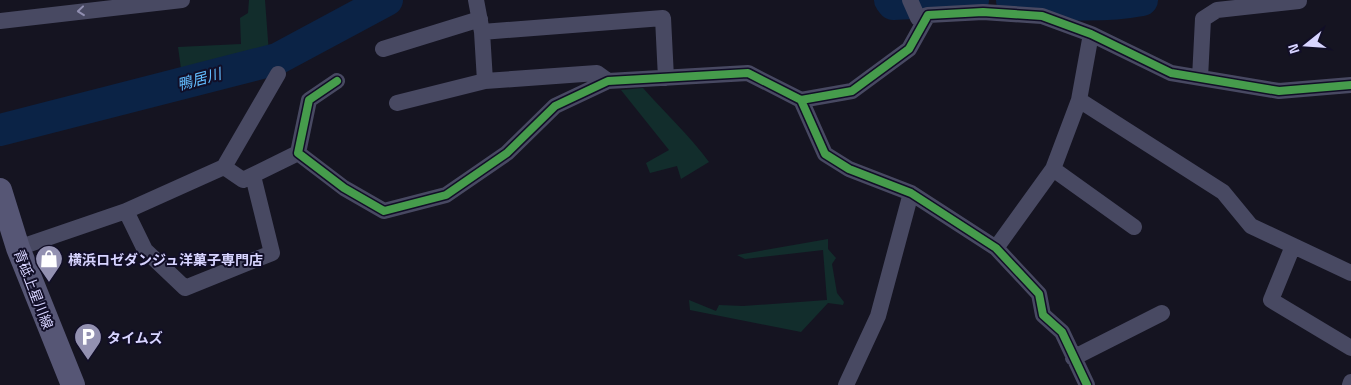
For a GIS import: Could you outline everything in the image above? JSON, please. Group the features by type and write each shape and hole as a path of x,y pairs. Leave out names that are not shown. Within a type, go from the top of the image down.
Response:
{"main road":[{"name":"青砥上星川線","path":"0,192 18,248 73,385"}],"street":[{"path":"0,20 182,0"},
{"path":"476,0 481,26 485,81"},
{"path":"1200,78 1203,19 1216,10 1299,1"},
{"path":"298,153 344,188 384,211 446,195 507,153 555,106 608,81 748,73 801,100 852,91 909,48 918,9 1042,16 1090,34 1171,73 1279,91 1351,85"},
{"path":"383,49 481,26 663,18 666,78"},
{"path":"996,248 1053,169 1079,100 1090,34"},
{"path":"397,103 485,81 597,73 608,81"},
{"path":"18,248 126,211 224,167 278,74"},
{"path":"298,153 309,100 337,81"},
{"path":"801,100 825,154 849,169 911,193 996,248 1039,294 1043,315 1062,332 1087,385"},
{"path":"1079,100 1223,192 1251,226 1351,273"},
{"path":"224,167 242,180 298,153"},
{"path":"1053,169 1134,227"},
{"path":"126,211 145,250 185,288 272,253 253,176"},
{"path":"846,385 878,316 911,193"},
{"path":"1293,246 1271,300 1351,348"},
{"path":"1073,358 1162,313"}],"green space":[{"path":"249,0 265,0 269,54 182,76 178,47 241,44 240,18 248,13"},
{"path":"643,88 709,162 681,179 677,166 650,173 646,163 669,150 621,90"},
{"path":"828,239 828,249 836,258 832,264 837,293 844,302 843,305 828,303 801,332 690,310 689,300 716,311 719,305 743,306 827,300 823,250 745,259 737,255"}],"waterway":[{"name":"鴨居川","path":"0,130 277,59 387,0"},
{"name":"鴨居川","path":"890,0 893,4 973,0"},
{"name":"鴨居川","path":"1012,0 1093,5 1142,0"}],"cycle path":[{"path":"801,100 852,91 909,49 928,15 983,12 1042,16 1091,34 1171,73 1279,91 1351,85"},
{"path":"337,81 309,100 298,153 344,188 384,211 446,195 507,153 555,106 608,81 748,73 801,100 825,154 849,169 911,193 996,248 1039,294 1043,315 1062,332 1087,385"}],"place":[{"name":"横浜ロゼダンジュ洋菓子専門店","path":"49,283"},
{"name":"タイムズ","path":"88,361"}]}
